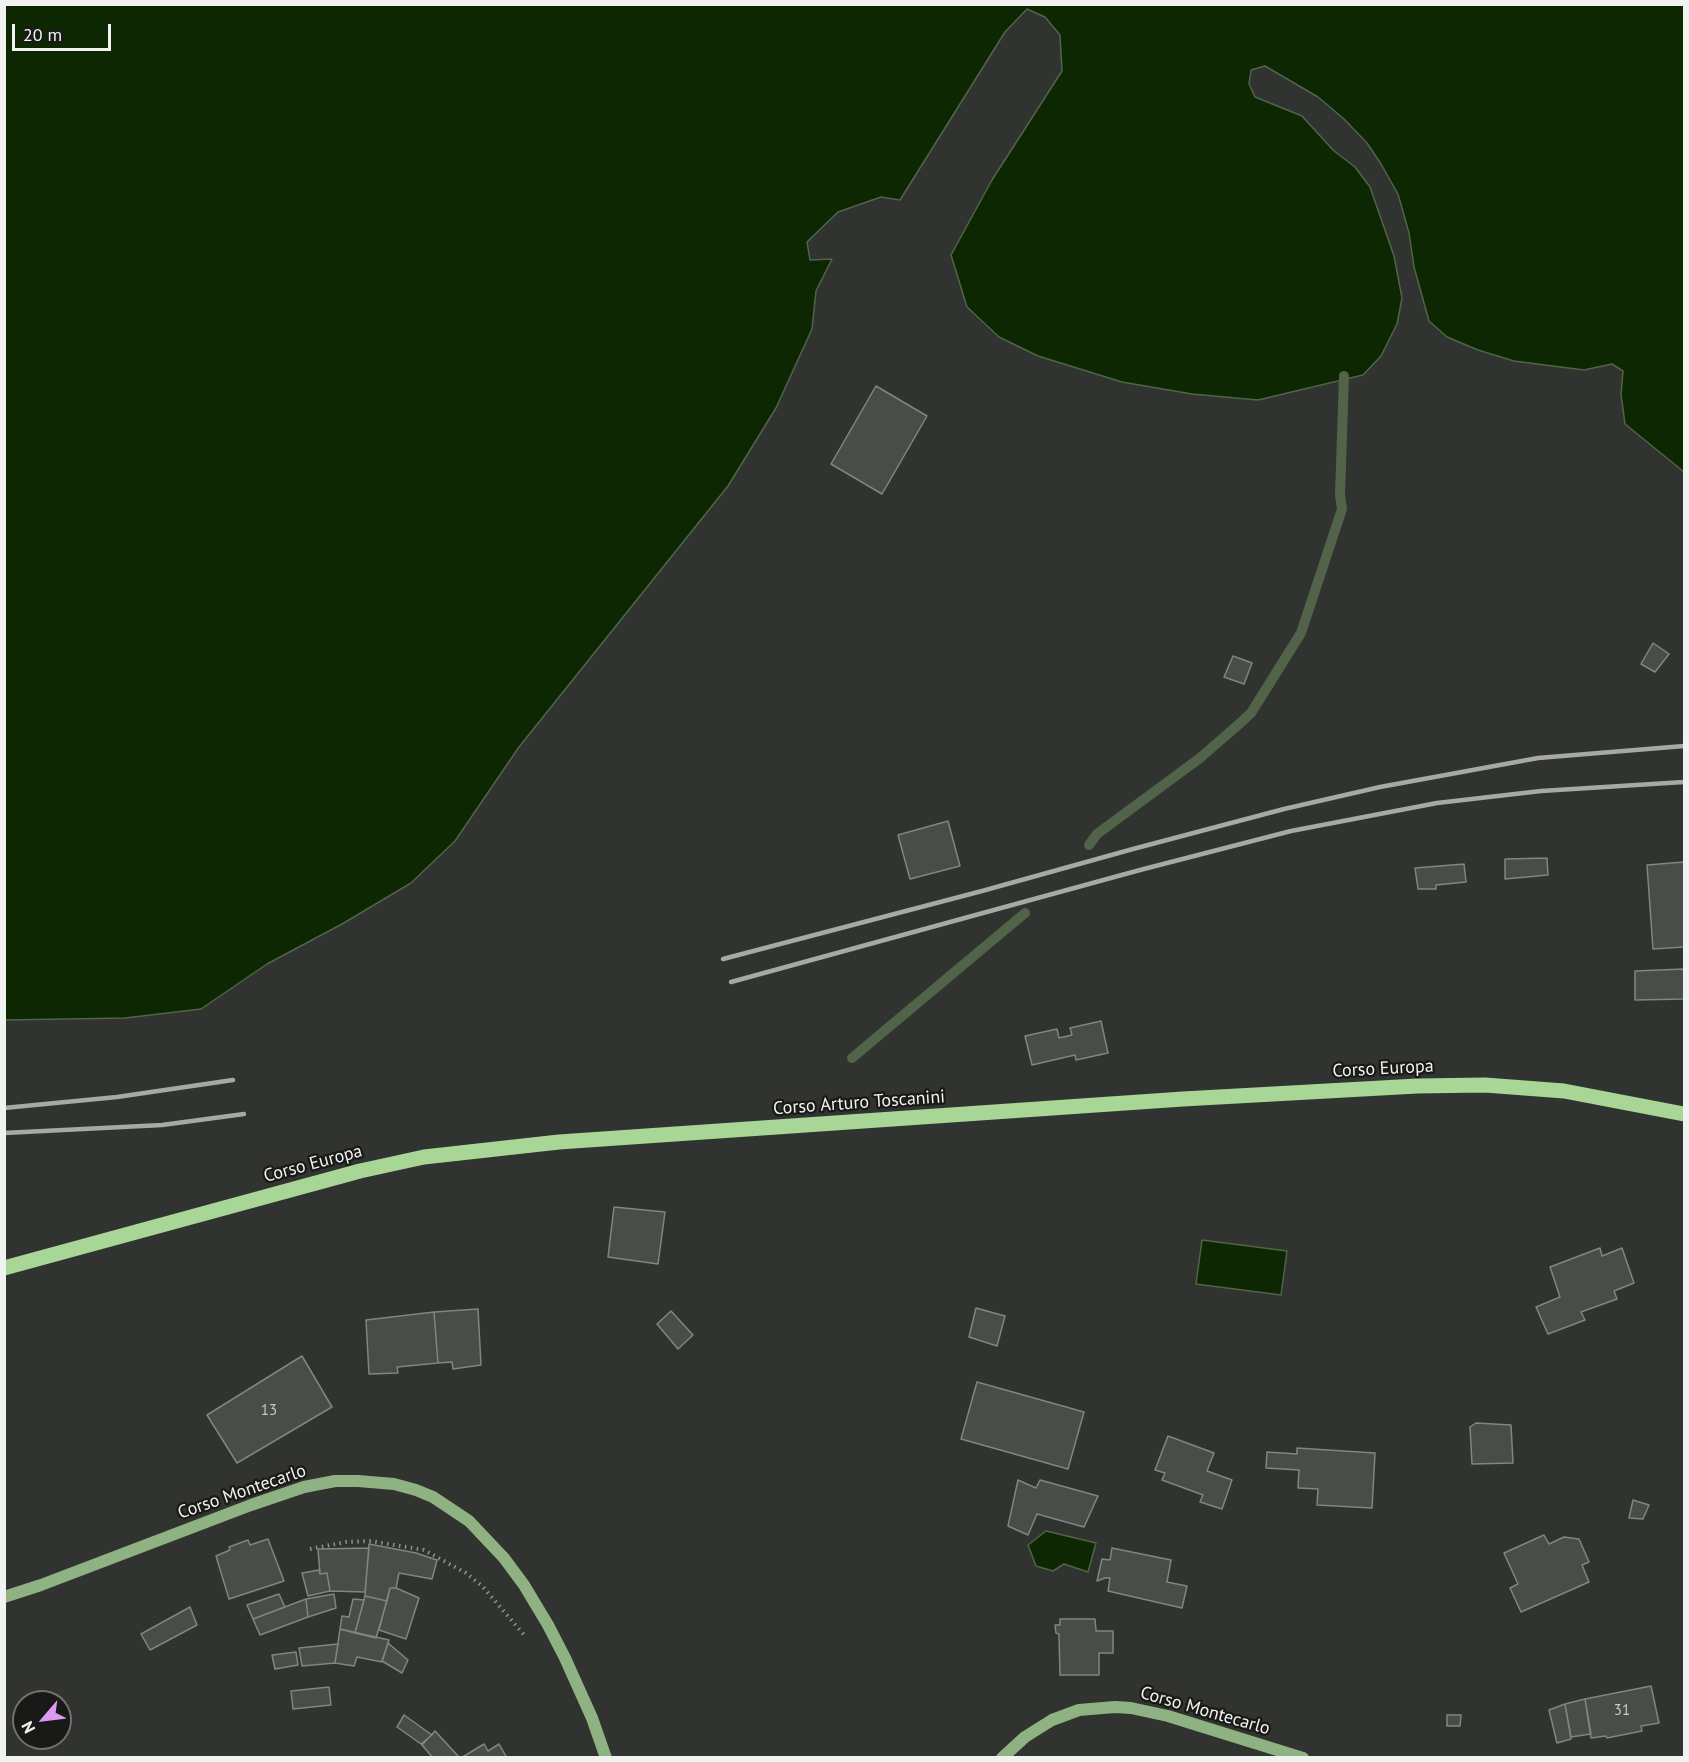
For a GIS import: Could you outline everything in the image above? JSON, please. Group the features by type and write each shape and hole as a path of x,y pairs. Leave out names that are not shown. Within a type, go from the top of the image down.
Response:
{"main road":[{"name":"Corso Europa","path":"1082,1107 1417,1086 1485,1085 1564,1091 1684,1114"},
{"name":"Corso Arturo Toscanini","path":"638,1137 1082,1107"},
{"name":"Corso Europa","path":"4,1268 360,1171 424,1157 526,1145 638,1137"},
{"name":"Corso Montecarlo","path":"4,1597 287,1492 318,1484 357,1481 386,1483 417,1490 470,1521 504,1558 524,1585 549,1625 588,1709 606,1758"},
{"name":"Corso Montecarlo","path":"1002,1758 1025,1737 1052,1720 1080,1710 1115,1707 1168,1716 1303,1758"}],"path":[{"path":"310,1549 371,1540 424,1550 466,1574 483,1587 526,1638 549,1625"}],"shaded area":[{"path":"4,5 1684,5 1684,472 1625,424 1621,394 1623,371 1612,364 1584,370 1514,361 1447,337 1429,321 1398,194 1381,164 1367,143 1318,97 1265,66 1251,70 1249,84 1255,97 1302,116 1334,151 1355,167 1370,187 1394,256 1402,298 1397,324 1381,356 1363,375 1258,400 1192,394 1122,382 1038,356 999,337 967,307 951,255 992,180 1062,71 1060,35 1045,17 1027,9 1005,32 900,200 881,197 838,212 807,242 810,260 832,259 816,291 812,329 776,408 728,486 519,747 455,841 411,883 342,924 267,964 201,1009 125,1018 5,1020"},
{"path":"1202,1240 1287,1251 1281,1295 1196,1284"},
{"path":"1046,1531 1096,1543 1088,1572 1064,1564 1053,1571 1036,1566 1028,1545"}],"building":[{"path":"876,386 927,416 882,494 831,464"},
{"path":"1653,643 1669,654 1655,672 1641,664"},
{"path":"1233,656 1252,663 1244,684 1224,677"},
{"path":"948,821 960,866 910,879 898,835"},
{"path":"1547,858 1548,875 1505,879 1505,859"},
{"path":"1684,862 1684,947 1653,949 1647,865"},
{"path":"1464,864 1466,882 1436,885 1436,889 1418,889 1415,868"},
{"path":"1684,969 1684,999 1635,1000 1635,971"},
{"path":"1101,1021 1108,1053 1076,1060 1075,1055 1032,1065 1025,1036 1057,1029 1059,1038 1072,1035 1070,1028"},
{"path":"614,1207 665,1212 658,1264 608,1257"},
{"path":"1600,1248 1602,1256 1622,1248 1634,1283 1614,1291 1617,1299 1581,1312 1585,1320 1548,1334 1536,1307 1560,1297 1550,1267"},
{"path":"976,1308 1005,1316 997,1346 969,1337"},
{"path":"478,1309 481,1365 453,1369 452,1362 438,1363 434,1312"},
{"path":"671,1311 693,1335 678,1349 657,1324"},
{"path":"434,1312 438,1363 397,1367 398,1373 369,1374 366,1320"},
{"path":"302,1356 332,1407 237,1463 207,1415"},
{"path":"977,1382 1084,1412 1068,1469 961,1439"},
{"path":"1476,1423 1511,1425 1513,1463 1472,1464 1470,1427"},
{"path":"1168,1436 1214,1453 1207,1471 1232,1480 1222,1509 1200,1502 1203,1495 1162,1480 1165,1473 1155,1470"},
{"path":"1297,1448 1375,1453 1372,1508 1317,1505 1318,1489 1298,1488 1299,1470 1266,1468 1267,1452 1297,1454"},
{"path":"1018,1480 1036,1488 1040,1480 1098,1496 1084,1527 1037,1514 1028,1535 1008,1526"},
{"path":"1633,1500 1649,1505 1643,1519 1629,1518"},
{"path":"1544,1535 1549,1544 1564,1537 1579,1539 1589,1562 1582,1565 1589,1582 1521,1612 1510,1588 1518,1584 1504,1553"},
{"path":"268,1539 284,1581 229,1599 216,1556 230,1550 229,1547 248,1540 250,1545"},
{"path":"369,1544 416,1553 437,1560 432,1579 399,1573 396,1588 390,1588 387,1601 365,1596"},
{"path":"369,1548 365,1592 330,1591 327,1573 320,1574 318,1549"},
{"path":"1112,1548 1171,1560 1167,1582 1187,1586 1182,1608 1108,1591 1110,1578 1097,1581 1102,1559 1110,1560"},
{"path":"319,1570 320,1574 327,1573 330,1591 308,1596 302,1573"},
{"path":"390,1588 396,1588 419,1598 406,1639 379,1630"},
{"path":"279,1594 285,1607 253,1619 247,1605"},
{"path":"334,1594 336,1608 308,1617 306,1599"},
{"path":"365,1596 387,1601 376,1638 355,1633"},
{"path":"306,1599 308,1617 260,1635 253,1619"},
{"path":"353,1599 364,1600 355,1633 340,1629 342,1616 349,1617"},
{"path":"190,1607 197,1625 150,1650 141,1634"},
{"path":"1060,1619 1095,1619 1096,1631 1113,1631 1113,1653 1099,1653 1099,1675 1060,1675 1059,1634 1056,1633 1055,1625 1060,1625"},
{"path":"340,1629 389,1640 382,1662 357,1657 354,1666 335,1663"},
{"path":"388,1643 408,1660 402,1673 382,1661"},
{"path":"338,1644 335,1663 302,1666 299,1648"},
{"path":"296,1652 298,1665 275,1669 272,1655"},
{"path":"1651,1686 1659,1723 1641,1726 1642,1731 1607,1738 1606,1736 1591,1738 1585,1699"},
{"path":"329,1687 331,1705 293,1709 291,1691"},
{"path":"1585,1699 1591,1734 1571,1737 1565,1704"},
{"path":"1565,1704 1571,1739 1557,1743 1549,1710"},
{"path":"404,1715 432,1735 421,1744 397,1727"},
{"path":"1447,1715 1461,1715 1460,1726 1447,1726"},
{"path":"435,1731 458,1758 433,1758 422,1745"},
{"path":"484,1744 488,1751 499,1744 507,1758 461,1758"}],"waterway":[{"path":"1089,845 1097,834 1200,758 1251,713 1301,633 1342,509 1340,495 1344,376"},
{"path":"852,1058 1025,913"}],"railway":[{"path":"723,959 1284,809 1380,787 1538,758 1684,746"},
{"path":"731,982 1291,831 1437,803 1541,791 1684,782"},
{"path":"4,1108 117,1097 233,1080"},
{"path":"4,1133 162,1125 244,1114"}]}
